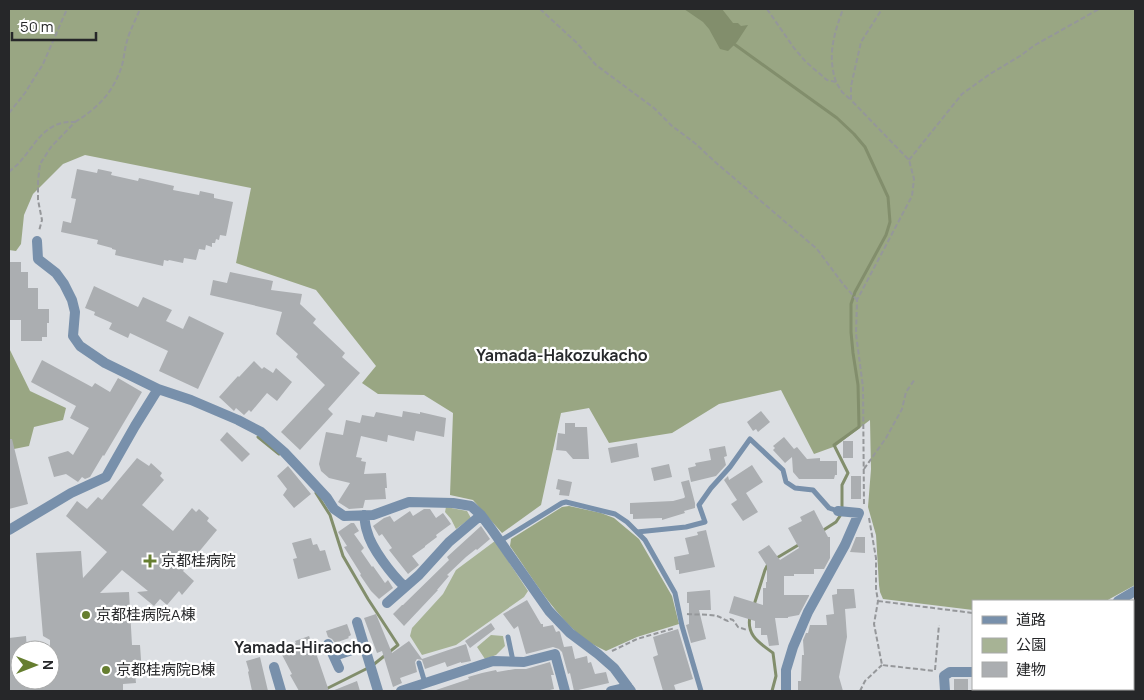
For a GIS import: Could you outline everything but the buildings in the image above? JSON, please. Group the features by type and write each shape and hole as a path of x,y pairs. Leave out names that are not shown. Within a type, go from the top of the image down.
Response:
{"street":[{"path":"37,241 38,260 56,273 72,300 75,312 74,336 80,346 105,362 158,388 238,420 261,432 284,452 327,498 334,509 344,516 373,514 409,502 453,503 471,506 481,515 549,611 570,633 614,668 629,689 611,691"},
{"path":"9,530 71,493 106,477 158,388"},
{"path":"786,691 786,670 796,638 861,511 842,512"},
{"path":"364,515 367,533 378,554 395,578 405,587"},
{"path":"387,603 419,575 449,542 481,515"},
{"path":"1120,600 1135,591"},
{"path":"357,622 378,691"},
{"path":"328,644 339,668"},
{"path":"334,656 364,646"},
{"path":"401,691 493,661 524,662 555,654 565,691"},
{"path":"274,667 281,691"},
{"path":"945,691 944,676 950,672 972,672"}],"lane":[{"path":"637,532 686,527 705,522 699,505 750,439 783,470 786,482 795,488 813,490 829,508 842,512"},
{"path":"500,541 566,502 615,514 627,522 645,540 675,593 700,691"},
{"path":"508,637 513,661"},
{"path":"419,663 425,683"}],"path":[{"path":"9,113 25,93 43,64 67,9"},
{"path":"37,241 42,220 38,200 40,164 51,147 75,122 101,103 113,86 121,70 124,50 140,9"},
{"path":"540,9 577,43 596,65 654,108 672,126 696,144 714,162 817,249 856,299"},
{"path":"767,9 806,62 826,80 836,82"},
{"path":"843,9 831,51 832,71 836,82 842,92 852,100 909,160 914,179 912,196 856,299 856,334 864,388 864,500 861,511 868,512 876,558 878,601 874,624 882,666"},
{"path":"852,100 851,86 861,42 882,9"},
{"path":"909,160 962,94 1035,45 1099,9"},
{"path":"9,172 18,164 40,136 50,128 66,121 75,122"},
{"path":"864,469 886,438 902,409 906,392 915,379"},
{"path":"878,601 972,613"},
{"path":"680,614 713,615 725,621 730,619 738,627 747,630"},
{"path":"934,671 939,625"},
{"path":"601,656 637,638 682,626"},
{"path":"860,691 865,681 882,666 950,672"}],"green space":[{"path":"446,507 467,511 471,518 456,529 445,512"},
{"path":"495,541 528,591 524,597 456,645 422,655 410,636 412,628 443,594 456,570"},
{"path":"491,635 503,636 505,646 496,655 485,659 477,647"}],"shaded area":[{"path":"9,9 1135,9 1135,585 1108,600 972,600 972,610 883,599 879,585 876,535 868,507 871,469 870,420 836,446 814,454 781,390 719,404 672,433 609,443 589,408 561,413 541,505 502,533 473,500 450,495 453,413 424,395 378,394 362,383 376,366 316,290 236,263 251,188 85,155 63,164 33,194 24,215 21,244 16,251 9,250"},
{"path":"684,9 722,9 733,23 738,23 741,26 748,25 737,42 728,51 720,49 703,22"},
{"path":"9,348 30,391 66,408 63,420 34,427 29,446 9,450"},
{"path":"569,506 614,518 639,539 672,596 679,624 637,637 606,651 585,639 572,628 543,594 510,546 511,539 562,507"}],"waterway":[{"path":"734,44 837,118 854,134 865,147 888,197 890,222 886,235 855,292 851,304 851,332 858,385 859,427 834,445 848,473 842,485 840,516 836,522 822,531"},
{"path":"258,437 279,454"},
{"path":"316,493 330,515 343,556 398,645 373,665"},
{"path":"775,559 800,544"},
{"path":"754,605 768,564"},
{"path":"750,616 749,623 752,634 773,653 776,676 772,691"},
{"path":"324,690 368,668"}],"place":[{"name":"京都桂病院","path":"150,561"},
{"name":"京都桂病院A棟","path":"86,615"},
{"name":"京都桂病院B棟","path":"106,670"}],"district":[{"name":"Yamada-Hakozukacho","path":"562,355"},
{"name":"Yamada-Hiraocho","path":"303,647"}]}
